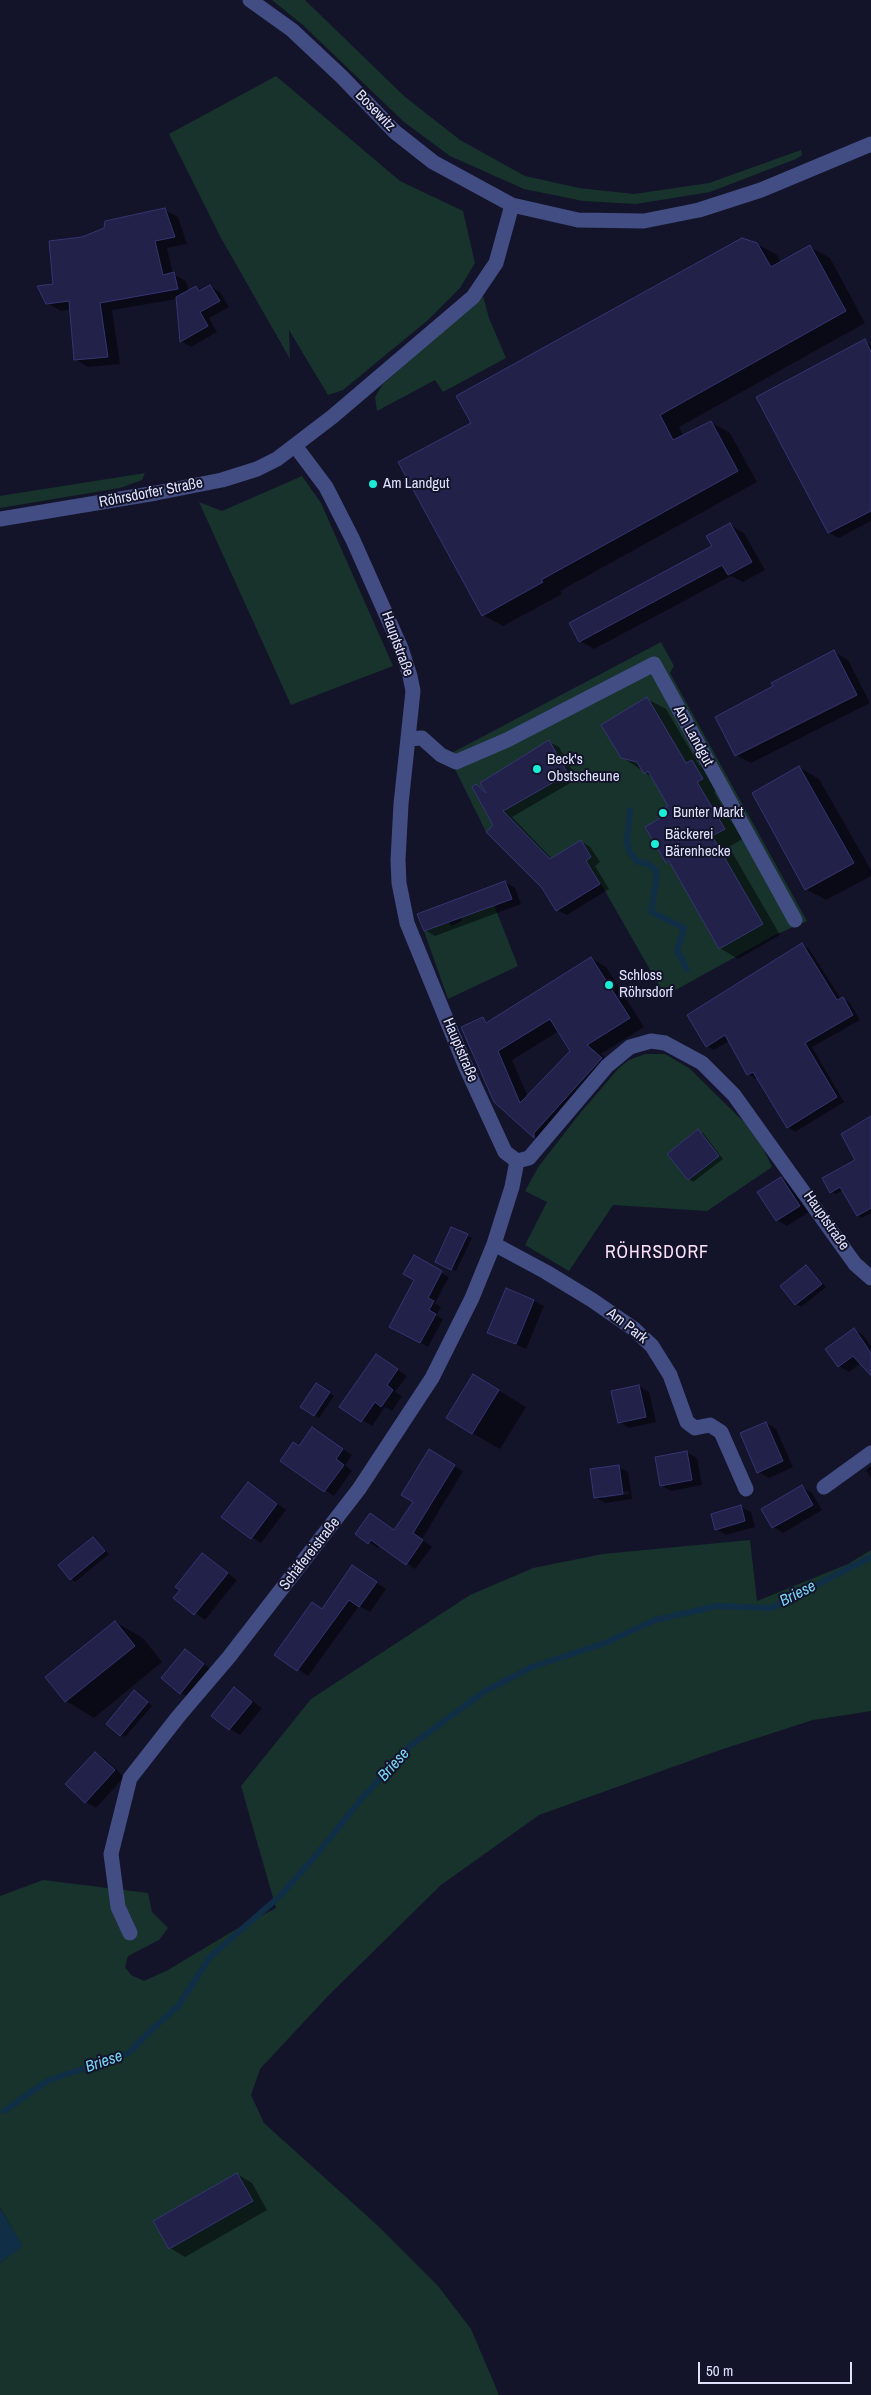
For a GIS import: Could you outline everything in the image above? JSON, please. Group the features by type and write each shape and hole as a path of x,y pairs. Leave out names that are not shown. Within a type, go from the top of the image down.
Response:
{"street":[{"name":"Bosewitz","path":"250,0 292,30 342,77 395,132 433,162 512,205 578,220 644,221 699,210 761,190 871,144"},
{"name":"Röhrsdorfer Straße","path":"0,519 222,480 257,469 296,447 473,297 496,263 512,205"},
{"name":"Hauptstraße","path":"296,447 331,497 401,648 413,691 398,860 399,883 407,923 465,1065 505,1152 517,1161 529,1158 608,1066 630,1047 650,1041 665,1043 702,1063 734,1095 856,1264 871,1278"},
{"name":"Am Landgut","path":"408,739 422,738 440,756 456,762 492,747 654,664 796,920"},
{"name":"Schäfereistraße","path":"130,1933 118,1907 111,1854 130,1778 177,1718 235,1650 365,1481 432,1378 472,1298 494,1244 507,1208 517,1161"},
{"name":"Am Park","path":"494,1244 562,1281 634,1329 652,1346 670,1375 687,1422 695,1428 710,1425 721,1432 746,1489"},
{"path":"824,1487 871,1453"}],"green space":[{"path":"272,0 305,0 404,96 460,140 525,176 579,188 634,194 709,183 801,150 802,155 710,192 636,204 583,201 524,189 450,156 404,122 304,26"},
{"path":"276,76 400,181 463,211 475,263 460,288 428,320 343,390 328,395 289,330 290,359 221,238 169,134"},
{"path":"483,296 489,318 506,358 443,392 435,380 377,411 375,397 383,384"},
{"path":"145,473 142,480 120,488 0,508 0,496"},
{"path":"302,476 321,503 393,666 291,705 199,502 222,511"},
{"path":"661,642 674,666 670,673 807,921 773,936 665,996 601,884 556,911 542,887 486,832 448,755"},
{"path":"494,905 518,966 448,999 424,931 449,921 451,926 462,921 461,917"},
{"path":"645,1054 665,1054 689,1068 745,1123 763,1148 772,1167 707,1211 613,1205 569,1271 525,1245 547,1202 525,1191 539,1166 581,1112 619,1068 629,1060"},
{"path":"750,1540 757,1601 848,1564 871,1550 871,1711 813,1720 720,1750 539,1815 441,1885 328,1996 260,2069 251,2095 264,2123 377,2225 438,2286 471,2329 499,2395 0,2395 0,2263 22,2246 0,2207 0,1896 43,1880 148,1893 152,1912 168,1928 159,1940 128,1956 125,1967 131,1975 144,1981 168,1970 276,1908 241,1786 311,1699 470,1595 533,1568 603,1554"}],"water":[{"path":"0,2208 23,2246 0,2263"}],"building":[{"path":"165,208 175,237 155,241 163,275 174,272 178,289 100,303 108,357 74,360 69,301 46,304 37,286 53,284 49,241 82,237 104,228 105,221"},
{"path":"742,238 757,243 771,267 810,245 846,311 660,415 673,440 711,421 738,471 541,580 543,582 482,616 398,462 471,423 456,396"},
{"path":"210,285 220,301 200,312 208,326 180,342 176,297 196,286 199,291"},
{"path":"865,339 871,352 871,511 828,533 756,397"},
{"path":"730,523 752,562 728,575 722,565 579,642 569,623 712,546 706,536"},
{"path":"834,650 857,695 735,756 715,717 773,686 771,683"},
{"path":"647,697 686,763 692,760 703,779 697,782 725,829 712,836 763,924 719,949 669,861 666,863 645,827 667,814 664,809 668,806 648,771 644,774 637,762 621,758 601,725"},
{"path":"549,740 568,774 503,811 550,859 581,840 591,857 586,861 600,884 556,911 542,888 486,832 493,825 472,787 476,784 486,793 480,783"},
{"path":"799,766 854,863 805,890 752,793"},
{"path":"505,881 512,899 424,931 417,914"},
{"path":"802,943 837,1000 843,997 853,1015 805,1043 837,1097 787,1128 753,1072 747,1075 725,1035 706,1047 687,1015"},
{"path":"591,957 630,1018 587,1045 602,1058 534,1133 534,1138 494,1102 461,1027 483,1017 486,1023","holes":["550,1019 570,1051 520,1103 498,1051"]},
{"path":"871,1116 871,1208 857,1216 840,1187 830,1193 822,1178 855,1160 841,1134"},
{"path":"698,1129 719,1156 688,1180 667,1154"},
{"path":"781,1177 800,1206 776,1221 757,1192"},
{"path":"451,1227 468,1234 451,1270 435,1262"},
{"path":"414,1255 442,1271 428,1298 434,1301 429,1310 436,1314 420,1343 389,1327 414,1280 403,1274"},
{"path":"806,1265 822,1284 795,1305 780,1286"},
{"path":"506,1288 534,1300 516,1344 487,1333"},
{"path":"854,1328 871,1353 871,1376 853,1356 838,1367 825,1349"},
{"path":"376,1354 398,1369 387,1385 393,1390 381,1407 375,1402 361,1422 339,1407"},
{"path":"473,1374 499,1390 472,1434 446,1418"},
{"path":"316,1383 330,1392 314,1416 300,1407"},
{"path":"639,1385 646,1417 618,1423 611,1391"},
{"path":"766,1422 783,1461 757,1473 740,1433"},
{"path":"312,1427 343,1449 336,1459 344,1465 324,1492 280,1461 293,1442 299,1446"},
{"path":"429,1449 455,1465 413,1533 423,1540 406,1565 371,1540 368,1544 355,1534 370,1513 394,1530 413,1502 401,1495"},
{"path":"687,1451 692,1480 660,1486 655,1457"},
{"path":"619,1465 623,1494 594,1498 590,1469"},
{"path":"248,1482 277,1504 251,1539 221,1517"},
{"path":"802,1485 813,1505 772,1528 761,1509"},
{"path":"741,1505 745,1521 715,1530 711,1514"},
{"path":"93,1537 105,1551 70,1580 58,1565"},
{"path":"202,1553 228,1573 194,1615 173,1598 180,1590 175,1587"},
{"path":"352,1565 377,1582 359,1607 349,1600 297,1671 274,1655 312,1602 322,1609"},
{"path":"115,1621 135,1646 65,1702 45,1677"},
{"path":"185,1649 204,1664 180,1694 161,1678"},
{"path":"234,1687 252,1702 229,1730 211,1716"},
{"path":"134,1690 148,1702 120,1736 106,1724"},
{"path":"95,1752 115,1770 85,1803 65,1784"},
{"path":"237,2173 253,2201 169,2249 153,2221"}],"waterway":[{"path":"630,810 627,842 630,853 638,862 646,863 656,870 657,876 651,912 684,928 677,951 687,969"},
{"name":"Briese","path":"4,2111 47,2081 129,2053 179,2005 210,1957 281,1895 363,1797 410,1746 485,1691 532,1667 605,1643 655,1620 717,1606 771,1608 871,1557"}],"place":[{"name":"Am Landgut","path":"373,484"},
{"name":"Beck's Obstscheune","path":"537,769"},
{"name":"Bunter Markt","path":"663,813"},
{"name":"Bäckerei Bärenhecke","path":"655,844"},
{"name":"Schloss Röhrsdorf","path":"609,985"}],"district":[{"name":"RÖHRSDORF","path":"657,1253"}]}
